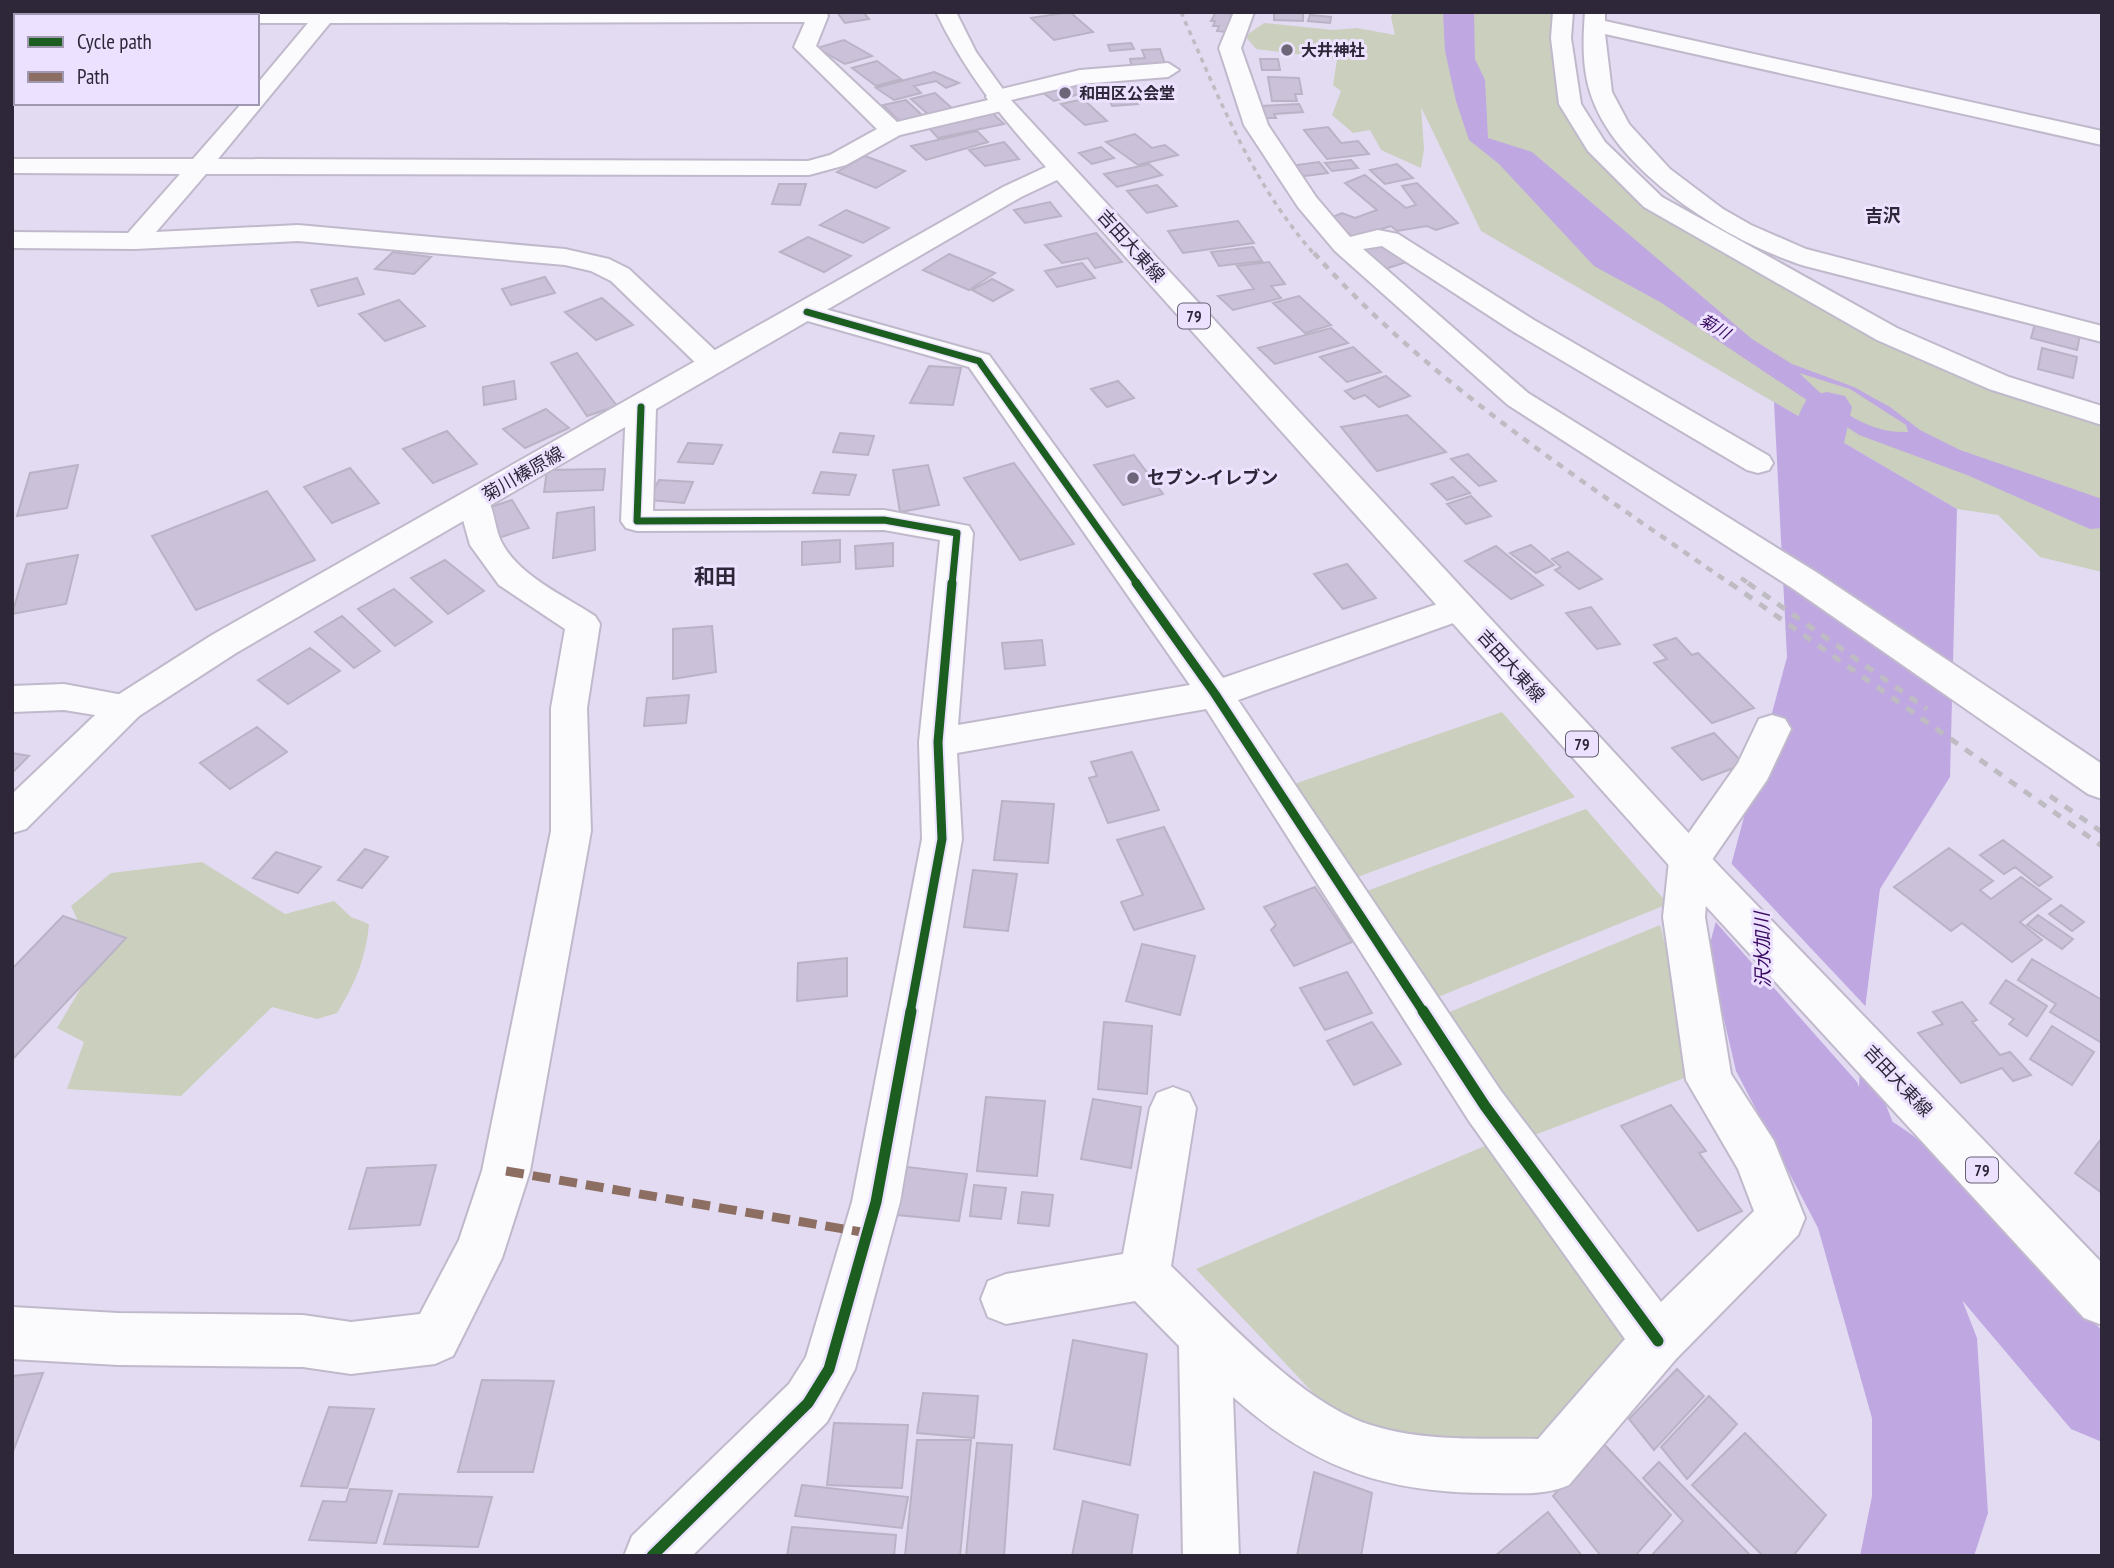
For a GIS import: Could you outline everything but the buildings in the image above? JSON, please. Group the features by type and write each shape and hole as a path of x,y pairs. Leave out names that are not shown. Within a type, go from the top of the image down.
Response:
{"street":[{"name":"吉田大東線","path":"946,12 966,53 999,101 1697,870 1861,1041 2102,1300"},
{"path":"1244,12 1230,48 1256,125 1307,202 1344,246 1518,399 1804,580 2102,783"},
{"path":"1563,12 1562,38 1570,104 1596,146 1653,202 1887,334 1999,383 2102,416"},
{"path":"259,97 327,14"},
{"path":"259,16 816,14 805,47 892,130"},
{"path":"2102,138 1594,19 1604,100 1621,130 1643,155 1687,195 1744,230 1796,254 2102,334"},
{"path":"12,166 809,167 838,160 892,130 1080,77 1168,70"},
{"path":"135,241 252,105"},
{"name":"菊川榛原線","path":"12,818 126,707 224,644 1012,192 1061,169"},
{"path":"12,240 135,241 298,233 565,257 600,265 620,275 713,364"},
{"path":"1344,246 1378,238 1389,239 1524,326 1758,463"},
{"path":"807,312 979,361 1215,694 1485,1106 1658,1341"},
{"path":"641,407 637,520 884,520 957,533 938,741 942,839 876,1202 829,1369 808,1403 652,1556"},
{"path":"12,1333 118,1339 303,1341 351,1348 435,1338 468,1281 498,1206 506,1171 570,831 569,708 583,624 511,577 486,545 474,502"},
{"path":"938,741 1215,694 1458,609"},
{"path":"12,699 64,697 126,707"},
{"path":"1144,1275 1280,1405 1357,1449 1410,1462 1550,1466 1658,1341 1781,1218 1758,1157 1709,1080 1684,917 1697,870 1754,770 1772,729"},
{"path":"1144,1275 1174,1108"},
{"path":"1006,1299 1144,1275"},
{"path":"1205,1334 1211,1556"}],"green space":[{"path":"1394,12 1570,12 1570,104 1663,214 2007,390 2102,414 2102,572 2040,557 1998,515 1957,509 1481,231 1421,107 1424,149 1421,168 1381,150 1370,130 1353,133 1332,115 1341,91 1333,85 1337,59 1256,49 1245,36 1264,23 1333,30 1357,28 1395,35 1391,17"},
{"path":"1502,712 1575,797 1341,883 1277,790"},
{"path":"1586,809 1668,904 1423,1003 1351,897"},
{"path":"202,862 285,914 334,901 351,917 369,924 362,959 337,1013 317,1019 272,1007 181,1096 67,1089 84,1042 57,1028 97,961 71,906 111,873"},
{"path":"1660,925 1700,1072 1519,1141 1435,1018"},
{"path":"1501,1139 1643,1335 1536,1454 1355,1437 1196,1269"}],"water":[{"name":"菊川","path":"1443,12 1474,12 1475,59 1485,80 1488,138 1532,152 1752,339 1792,364 1854,387 1890,407 1920,430 1960,450 2102,499 2102,528 2090,529 1967,475 1859,435 1660,302 1594,266 1499,164 1469,140 1456,101 1445,51","holes":["1799,373 1850,389 1906,425 1908,432 1876,428 1861,422 1835,405"]},
{"path":"1774,402 1957,509 1950,777 1880,889 1861,1041 1977,1338 1988,1513 1974,1556 1860,1556 1872,1496 1872,1418 1818,1228 1736,1071 1708,951 1787,657"}],"pier":[{"path":"1728,860 1869,1010 1865,1041 1861,1042 1859,1087 1713,919"}],"waterway":[{"name":"沢水加川","path":"1819,516 1814,488 1814,461 1827,407"},
{"path":"1846,1135 1919,1188 2102,1398"}],"railway":[{"path":"1181,12 1223,108 1255,170 1293,228 1315,255"},
{"path":"1314,253 1360,302 1460,390 1567,470 1732,585"},
{"path":"1741,578 1751,585"},
{"path":"1730,583 2102,846"},
{"path":"1748,583 1927,709"},
{"path":"2050,796 2102,832"}],"marked path":[{"path":"506,1171 867,1233"}],"cycle path":[{"path":"807,312 979,361 1215,694 1485,1106 1658,1341"},
{"path":"641,407 637,521 884,520 957,533 938,742 942,839 876,1202 829,1369 808,1403 652,1556"}],"place":[{"name":"大井神社","path":"1287,50"},
{"name":"和田区公会堂","path":"1065,93"},
{"name":"セブン-イレブン","path":"1133,478"}],"district":[{"name":"吉沢","path":"1883,216"},
{"name":"和田","path":"715,577"}]}
